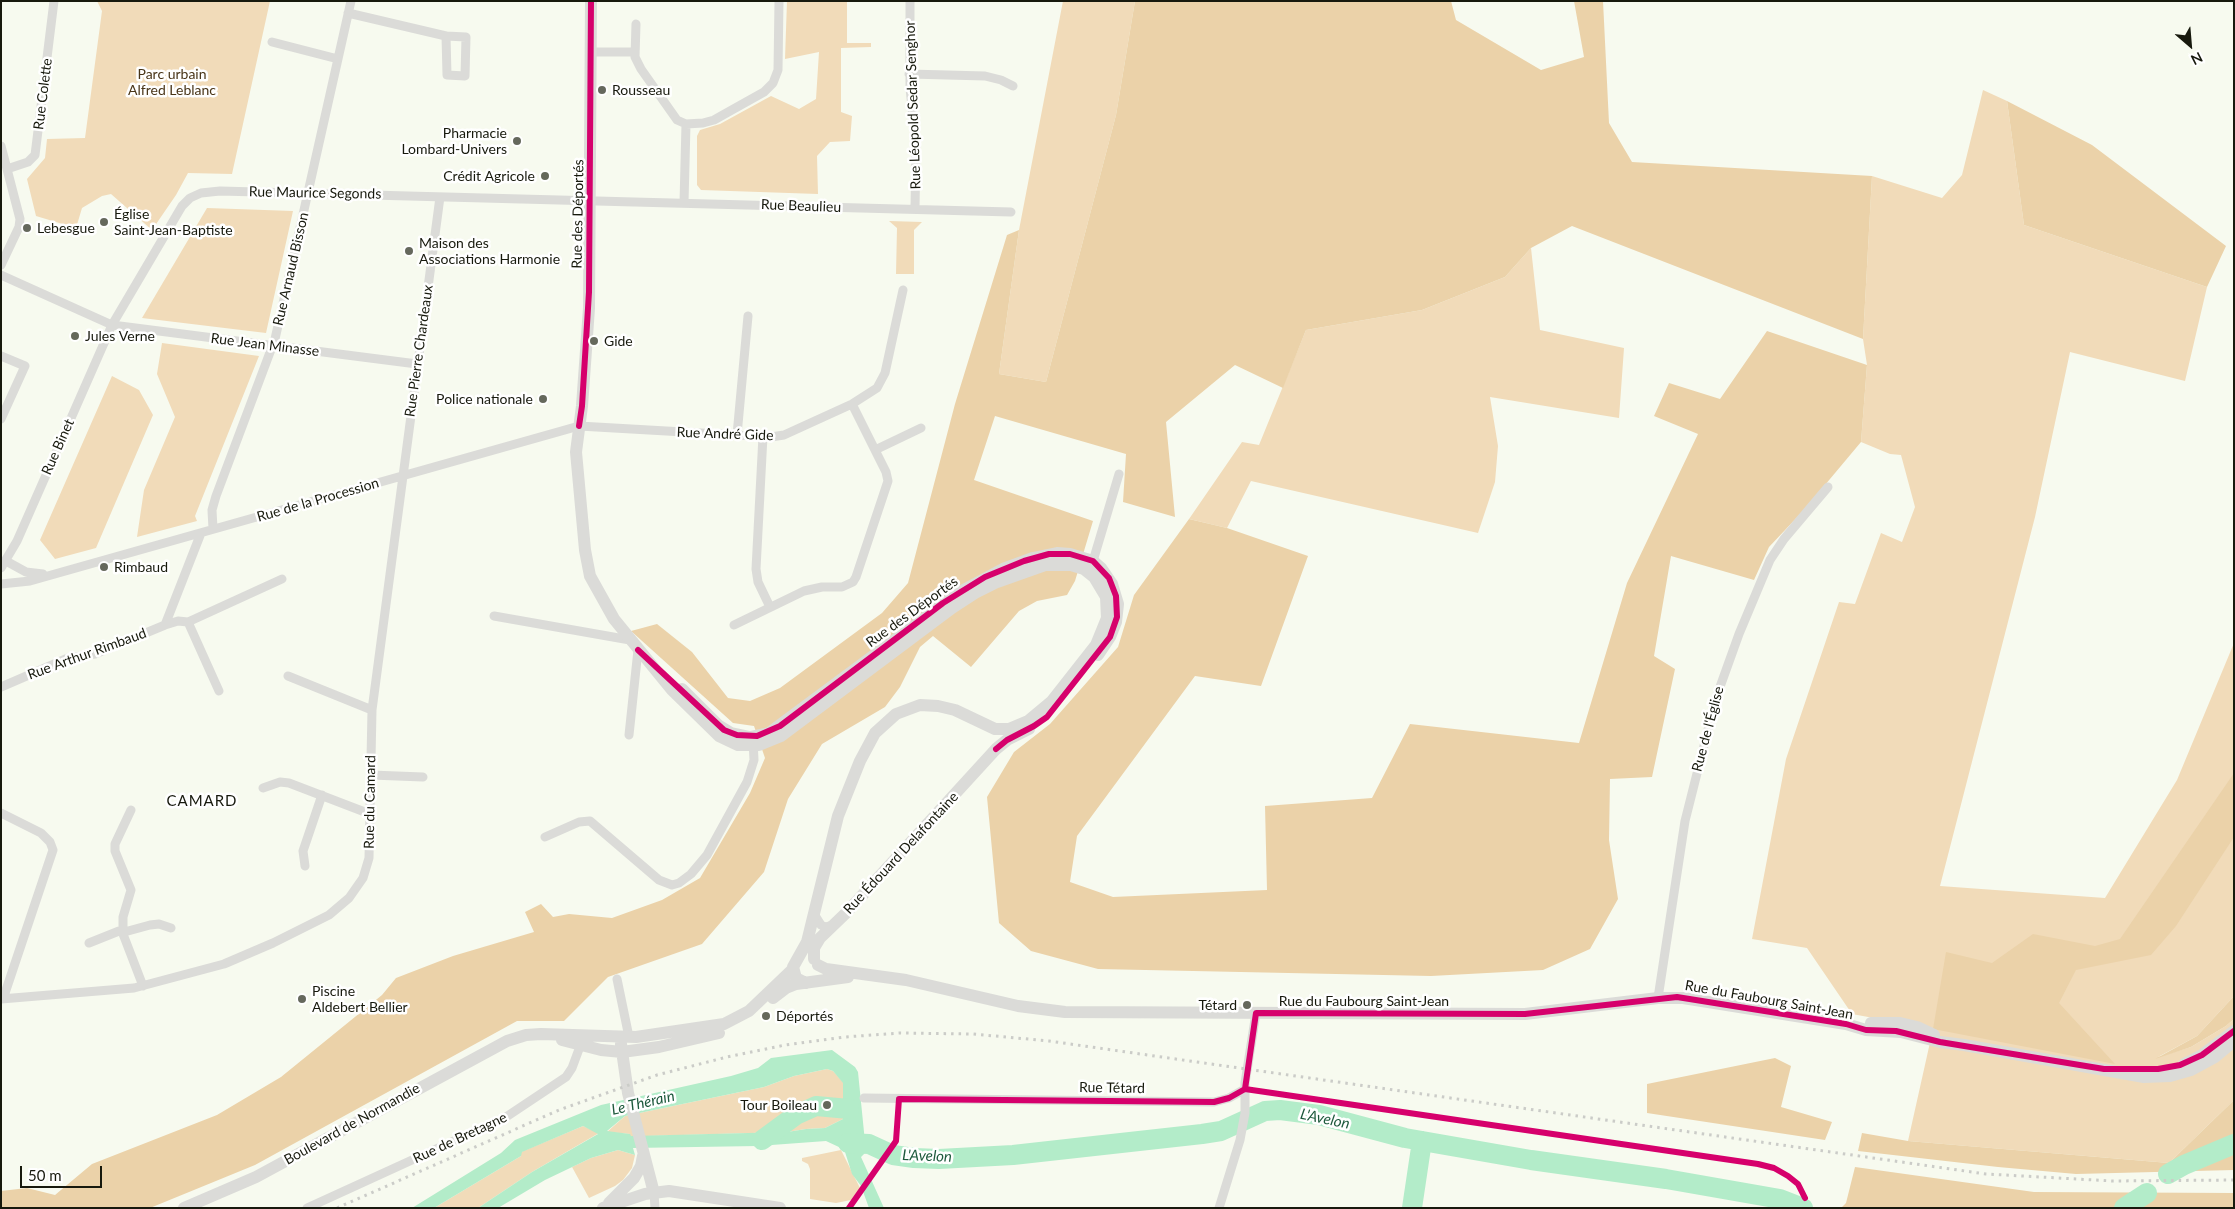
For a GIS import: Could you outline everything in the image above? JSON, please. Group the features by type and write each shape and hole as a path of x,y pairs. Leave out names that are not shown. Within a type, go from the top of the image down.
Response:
{"main road":[{"name":"Rue des Déportés","path":"591,1 591,200 588,324 576,459 587,567 598,592 638,650 678,697 712,731 731,742 771,742 782,736 952,608 980,590 1045,564 1061,564 1084,569 1098,582 1107,603 1106,624 1096,644 1042,711 1014,728 995,729"},
{"name":"Rue des Déportés","path":"753,742 780,726 943,603 985,578 1024,561 1049,554 1070,554 1093,561"},
{"path":"996,749 1007,740 1047,717 1110,637 1117,617 1116,596 1109,578 1093,561"},
{"path":"808,983 796,978 796,964 806,946 838,816 864,750 881,726 904,709 928,705 955,710 995,729"},
{"name":"Rue Édouard Delafontaine","path":"816,962 816,944 996,749"},
{"path":"622,1052 659,1047 724,1031 745,1021 788,987 808,983 818,974 816,962 807,957 796,964 749,1010 729,1022 710,1027 624,1037 622,1052 628,1093 654,1192"},
{"name":"Rue du Faubourg Saint-Jean","path":"816,962 826,969 906,980 1024,1007 1065,1012 1525,1014 1658,998 1690,998 1846,1024 1866,1030 1896,1031 1940,1042 2144,1077 2177,1075 2207,1062 2234,1040"},
{"name":"Rue du Faubourg Saint-Jean","path":"808,983 878,976"},
{"name":"Rue du Faubourg Saint-Jean","path":"2104,1069 2158,1069 2180,1065 2202,1055 2234,1031"},
{"name":"Boulevard de Normandie","path":"184,1208 256,1177 502,1043 519,1037 540,1034 582,1040 624,1037"},
{"name":"Boulevard de Normandie","path":"582,1040 601,1050 622,1052"},
{"path":"603,1208 634,1178 641,1166 644,1153"},
{"path":"603,1208 654,1192 676,1192 780,1208"}],"street":[{"name":"Rue Colette","path":"7,169 28,162 35,156 54,1"},
{"name":"Rue Arnaud Bisson","path":"213,529 212,515 216,496 273,346 351,1"},
{"path":"636,24 635,52 640,69 677,120 686,124 703,123 714,120 771,86 778,70 779,1"},
{"name":"Rue Léopold Sedar Senghor","path":"910,1 909,74 916,136 915,209"},
{"path":"348,13 446,36 466,38 466,76 447,75 446,36"},
{"path":"272,42 338,59"},
{"path":"592,52 635,52"},
{"path":"909,74 994,77 1013,86"},
{"path":"684,203 686,124"},
{"path":"1,146 20,223 1,265"},
{"name":"Rue Maurice Segonds","path":"112,326 182,206 190,198 201,193 212,191 591,200"},
{"name":"Rue Pierre Chardeaux","path":"402,476 440,197"},
{"name":"Rue Beaulieu","path":"591,200 1011,212"},
{"name":"Rue Jean Minasse","path":"1,275 112,326 417,364"},
{"name":"Rue André Gide","path":"579,426 777,437 791,433 852,404 872,392 883,378 903,290"},
{"path":"737,435 748,316"},
{"name":"Rue Binet","path":"4,564 17,541 112,326"},
{"path":"1,356 25,366 1,419"},
{"path":"734,625 810,589 842,587 849,584 856,577 888,480 886,472 852,404"},
{"name":"Rue de la Procession","path":"1,584 22,583 579,426"},
{"path":"875,450 921,428"},
{"path":"763,436 756,569 758,582 770,607"},
{"path":"1093,561 1119,474"},
{"name":"Rue du Camard","path":"2,999 143,986 231,962 321,920 336,910 355,891 366,871 369,858 372,710 402,476"},
{"name":"Rue de l'Église","path":"1658,998 1685,821 1721,682 1745,618 1770,560 1784,539 1828,487"},
{"path":"166,625 201,533"},
{"name":"Rue de la Procession","path":"4,564 32,574 58,573"},
{"name":"Rue Arthur Rimbaud","path":"1,687 68,658 95,654 166,625 178,621 188,622 282,579"},
{"path":"494,616 630,640"},
{"path":"188,622 219,691"},
{"path":"629,735 638,650"},
{"path":"288,676 372,710"},
{"path":"995,729 1000,738 996,749"},
{"path":"545,836 579,822 590,821 650,874 666,883 672,884 684,879 695,870 707,855 747,782 754,760 753,742"},
{"path":"371,775 423,778"},
{"path":"263,788 284,782 370,814"},
{"path":"305,866 304,846 322,795"},
{"path":"131,810 115,848 131,890 123,917 123,931 143,986"},
{"path":"1,813 44,836 50,842 53,850 2,999"},
{"path":"814,914 817,921 823,926 834,925"},
{"path":"89,942 123,931 159,924 171,928"},
{"path":"618,979 624,1037"},
{"path":"1219,1208 1242,1131 1246,1106 1245,1089 1256,1013"},
{"name":"Rue de Bretagne","path":"308,1208 506,1117 566,1077 582,1040"},
{"name":"Rue Tétard","path":"864,1098 1214,1102 1229,1098 1245,1089"},
{"path":"654,1192 655,1208"}],"green space":[{"name":"Parc urbain Alfred Leblanc","path":"97,1 270,1 232,174 188,173 176,195 152,230 111,194 102,196 82,208 76,228 36,216 27,179 45,158 47,139 85,138 102,11"},
{"path":"787,1 847,1 847,43 871,43 871,47 841,48 841,112 852,116 850,141 830,142 817,156 818,194 701,190 697,185 697,136 700,130 720,124 771,96 799,109 816,99 819,52 785,59"},
{"path":"1063,1 1135,1 1116,115 1046,382 999,374 1019,230"},
{"path":"1983,90 2007,101 2024,225 2207,287 2185,381 2070,352 2035,517 1940,886 2105,898 2177,780 2234,643 2234,996 2197,1036 2158,1057 2191,1047 2226,1026 2234,1019 2234,1100 2169,1163 1908,1141 1933,1029 1852,1014 1807,948 1752,939 1786,759 1839,602 1855,604 1881,533 1902,542 1915,507 1901,455 1890,454 1861,442 1867,365 1863,339 1872,176 1942,198 1962,175"},
{"path":"207,208 293,211 266,333 142,318"},
{"path":"889,221 922,222 914,230 914,274 896,274 897,228"},
{"path":"1531,248 1540,330 1624,348 1619,418 1490,397 1498,446 1495,482 1478,533 1251,481 1227,528 1189,519 1242,442 1259,445 1306,330 1422,310 1505,277"},
{"path":"162,343 259,356 195,516 197,521 137,537 144,490 175,417 157,374"},
{"path":"112,376 139,390 153,415 96,548 55,559 40,540"},
{"path":"827,1069 833,1071 843,1082 843,1119 825,1128 787,1132 648,1136 630,1136 630,1134 607,1132 625,1116 764,1087 794,1076"},
{"path":"583,1126 599,1133 532,1172 478,1208 434,1208 521,1156 521,1152"},
{"path":"618,1150 635,1155 632,1168 623,1180 615,1186 589,1198 572,1167 591,1158"},
{"path":"841,1150 860,1188 851,1200 836,1203 810,1199 810,1169 808,1164 802,1161 802,1158"}],"shaded area":[{"path":"1135,1 1451,1 1456,20 1541,70 1584,57 1574,1 1603,1 1609,123 1632,162 1872,176 1863,339 1572,226 1531,248 1505,277 1422,310 1306,330 1283,388 1235,365 1166,422 1175,517 1123,502 1126,454 995,416 974,480 1093,521 1075,581 1067,595 1037,601 1019,611 971,667 933,636 920,647 900,687 885,707 822,744 788,799 764,872 702,944 608,977 564,1021 517,1021 255,1165 150,1208 1,1208 1,1191 27,1188 55,1195 92,1164 217,1115 281,1077 382,995 396,978 453,956 534,932 525,912 541,904 553,917 569,914 612,918 662,900 700,878 750,793 765,758 754,726 733,723 631,631 657,624 692,652 728,698 750,701 780,688 882,613 908,583 955,404 1007,235 1019,230 999,374 1046,382 1116,115"},
{"path":"2007,101 2092,145 2226,246 2207,287 2024,225"},
{"path":"1767,331 1867,365 1861,442 1804,510 1769,547 1754,580 1671,556 1654,656 1675,669 1652,777 1610,779 1609,840 1618,899 1590,949 1543,970 1431,976 1098,969 1031,951 999,923 987,797 1014,752 1050,724 1118,647 1134,595 1189,519 1227,528 1308,556 1261,686 1195,676 1077,836 1070,882 1113,897 1267,890 1265,806 1372,798 1410,724 1579,743 1627,583 1698,434 1654,416 1669,383 1720,399"},
{"path":"2234,773 2234,837 2176,926 2151,955 2076,970 2059,1003 2115,1064 1933,1029 1946,952 1992,963 2033,934 2095,946 2120,939"},
{"path":"2234,996 2234,1019 2226,1026 2191,1047 2155,1059 2197,1036"},
{"path":"1775,1058 1791,1066 1781,1107 1832,1122 1825,1140 1647,1113 1647,1084"},
{"path":"2234,1100 2234,1170 2076,1174 1858,1151 1862,1133 1908,1141 2169,1163"},
{"path":"1855,1167 2034,1192 2234,1193 2234,1208 1841,1208 1846,1203"}],"water":[{"path":"832,1050 855,1067 858,1072 866,1152 861,1157 884,1208 869,1208 861,1186 852,1174 845,1152 826,1141 758,1146 633,1148 635,1155 618,1150 591,1158 545,1180 498,1208 478,1208 532,1172 598,1134 583,1126 522,1152 521,1156 434,1208 412,1208 501,1153 515,1140 601,1105 731,1076 758,1068 771,1058","holes":["827,1069 833,1071 843,1083 843,1119 825,1128 787,1132 631,1136 630,1134 607,1131 625,1116 764,1087 794,1076"]}],"waterway":[{"name":"Le Thérain","path":"762,1140 796,1115 816,1106 849,1109"},
{"name":"L'Avelon","path":"848,1143 869,1144 893,1155 914,1158 939,1159 1013,1155 1221,1131 1265,1111 1280,1110 1319,1115 1405,1138 1780,1199 1803,1208"},
{"path":"1412,1208 1422,1141"},
{"name":"L'Avelon","path":"2168,1174 2184,1165 2234,1144"},
{"name":"L'Avelon","path":"2124,1208 2147,1193"}],"railway":[{"path":"337,1208 559,1110 657,1075 727,1057 785,1045 845,1037 900,1033 973,1034 1049,1041 1986,1174 2113,1181 2234,1180"}],"cycle path":[{"path":"579,426 582,406 589,292 591,1"},
{"path":"638,650 724,730 737,735 757,736 780,726 943,603 985,577 1024,561 1049,554 1070,554 1093,561 1109,578 1116,596 1117,617 1110,637 1047,717 1007,740 996,749"},
{"path":"1245,1089 1256,1013 1525,1014 1677,997 1846,1024 1866,1030 1896,1031 1940,1042 2104,1069 2158,1069 2180,1065 2202,1055 2234,1031"},
{"path":"1245,1089 1758,1164 1774,1168 1788,1176 1798,1184 1805,1198"},
{"path":"849,1208 896,1141 899,1099 1214,1102 1229,1098 1245,1089"}],"place":[{"name":"Rousseau","path":"602,90"},
{"name":"Pharmacie Lombard-Univers","path":"517,141"},
{"name":"Crédit Agricole","path":"545,176"},
{"name":"Église Saint-Jean-Baptiste","path":"104,222"},
{"name":"Lebesgue","path":"27,228"},
{"name":"Maison des Associations Harmonie","path":"409,251"},
{"name":"Jules Verne","path":"75,336"},
{"name":"Gide","path":"594,341"},
{"name":"Police nationale","path":"543,399"},
{"name":"Rimbaud","path":"104,567"},
{"name":"Piscine Aldebert Bellier","path":"302,999"},
{"name":"Tétard","path":"1247,1005"},
{"name":"Déportés","path":"766,1016"},
{"name":"Tour Boileau","path":"827,1105"}],"district":[{"name":"CAMARD","path":"202,801"}]}
